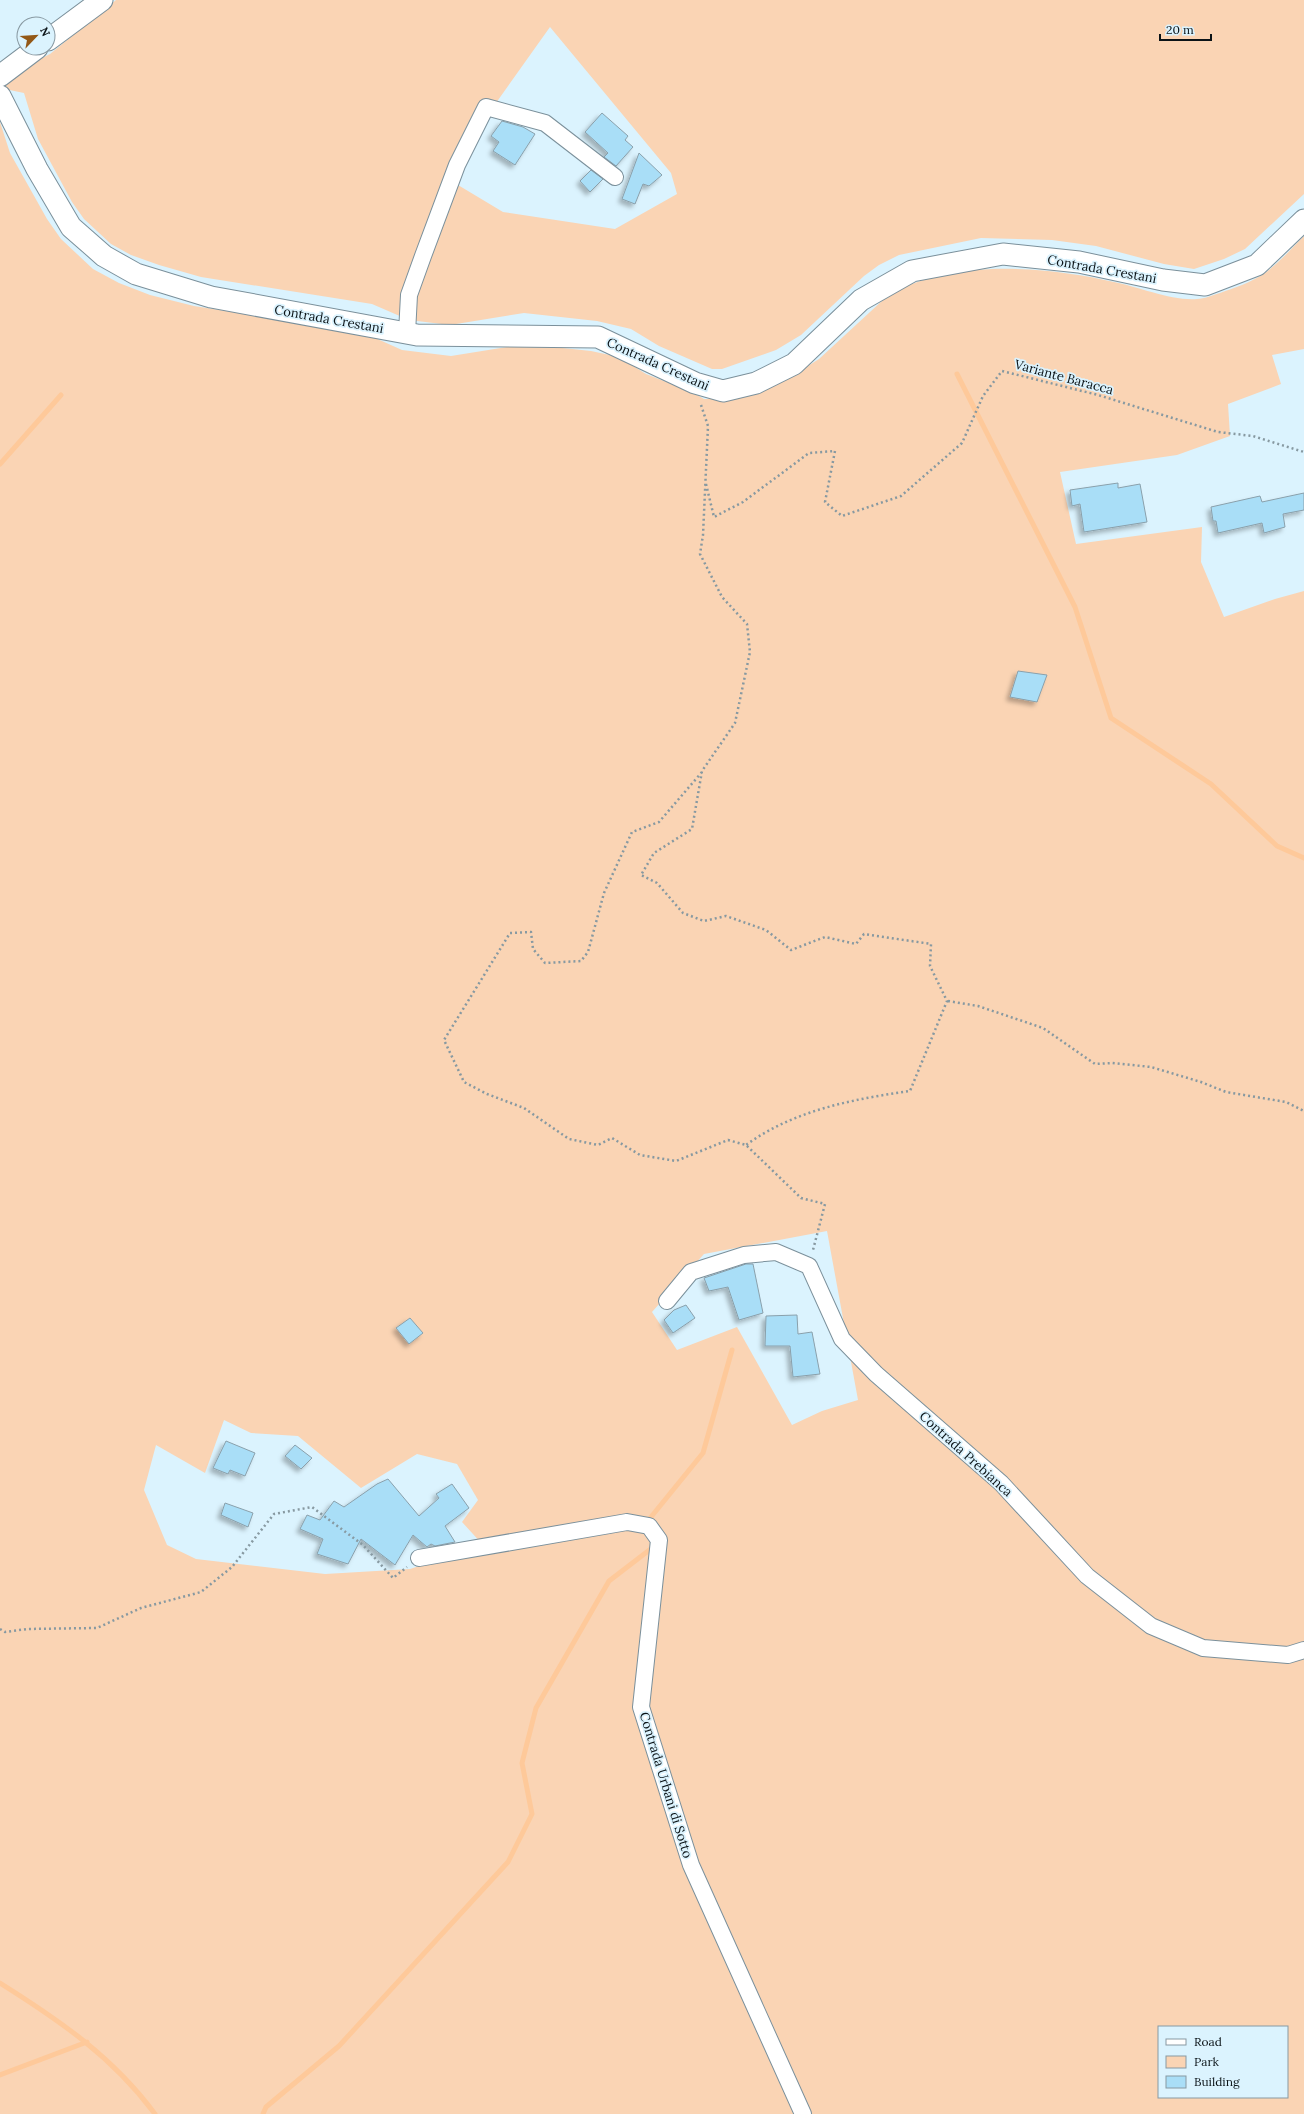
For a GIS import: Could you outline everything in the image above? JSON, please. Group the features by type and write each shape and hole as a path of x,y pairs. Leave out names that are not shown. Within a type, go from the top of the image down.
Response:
{"street":[{"path":"56,34 102,0"},
{"path":"0,76 26,56"},
{"name":"Contrada Crestani","path":"0,96 37,169 71,227 104,256 136,274 211,297 417,335 598,337 695,383 723,391 756,383 794,364 861,300 912,271 1003,254 1079,262 1163,280 1205,285 1256,265 1304,220"},
{"path":"407,333 409,295 420,263 457,165 486,107 545,123 615,177"},
{"path":"667,1301 691,1272 744,1255 776,1252 809,1266"},
{"name":"Contrada Prebianca","path":"809,1266 842,1338 876,1374 1000,1483 1087,1576 1151,1626 1203,1648 1288,1655 1304,1650"},
{"name":"Contrada Urbani di Sotto","path":"419,1558 626,1522 649,1526 659,1540 641,1707 691,1865 803,2114"}],"path":[{"name":"Variante Baracca","path":"705,480 714,517 743,502 809,453 834,451 825,502 842,516 901,496 962,443 983,396 1002,371 1098,395 1218,432 1253,436 1304,452"},
{"path":"695,383 708,426 703,534 700,554 722,597 747,624 750,652 734,723 702,771 659,822 632,832 604,893 588,952 581,961 545,963 533,949 531,932 510,933 444,1040 464,1082 487,1094 524,1108 569,1139 598,1145 612,1138 640,1155 676,1161 728,1140 746,1144 801,1198 824,1204 809,1266"},
{"path":"702,771 692,828 654,853 642,874 657,883 683,913 704,921 726,916 766,930 791,950 825,937 856,944 864,934 931,944 930,966 947,1001 910,1091 832,1106 799,1116 780,1124 746,1144"},
{"path":"947,1001 978,1006 1043,1028 1095,1064 1112,1063 1151,1067 1201,1082 1226,1092 1286,1102 1304,1111"},
{"path":"0,1629 5,1632 28,1629 97,1628 141,1608 202,1592 232,1567 274,1514 312,1507 363,1545 393,1578 419,1558"}],"green space":[{"path":"116,0 1304,0 1304,194 1245,249 1224,259 1194,269 1164,264 1096,246 1052,240 981,238 899,255 879,265 864,276 801,335 776,350 722,369 712,369 659,346 631,329 597,321 524,313 450,325 409,320 372,304 201,277 131,255 111,244 84,219 72,202 38,139 24,93 0,88 0,79 46,56 56,56 56,49","holes":["550,27 671,173 677,194 615,229 503,212 458,185 465,165 491,110"]},
{"path":"0,122 10,153 47,219 61,239 93,269 119,283 150,295 194,306 364,333 402,350 451,356 525,344 591,351 619,357 646,374 692,392 704,399 725,399 789,378 819,359 883,300 907,286 934,277 964,271 1027,269 1087,276 1124,284 1166,296 1200,299 1236,287 1262,275 1278,262 1304,236 1304,349 1272,355 1281,384 1228,404 1230,436 1177,455 1060,472 1076,544 1202,527 1201,562 1224,617 1275,599 1304,591 1304,2114 0,2114","holes":["827,1231 858,1400 822,1411 792,1425 737,1327 677,1350 652,1312 704,1254","224,1420 251,1433 298,1436 361,1488 417,1454 457,1464 478,1500 462,1522 483,1545 410,1569 325,1574 196,1559 167,1545 144,1490 156,1445 205,1473"]}],"building":[{"path":"602,113 628,136 625,140 633,147 616,166 604,157 608,153 585,132"},
{"path":"502,121 523,127 535,134 515,165 493,151 499,142 491,136"},
{"path":"639,153 662,175 649,186 643,184 635,204 622,199"},
{"path":"591,170 603,179 590,192 580,181"},
{"path":"1118,483 1118,488 1140,484 1147,522 1084,532 1080,504 1072,506 1070,490"},
{"path":"1304,493 1304,510 1283,514 1285,527 1264,533 1262,523 1218,533 1216,521 1213,521 1211,507 1260,496 1262,502"},
{"path":"1018,671 1047,675 1037,702 1010,697"},
{"path":"746,1264 753,1264 763,1313 739,1320 728,1287 709,1291 704,1278"},
{"path":"686,1305 695,1318 673,1333 664,1320 674,1310"},
{"path":"797,1315 798,1334 812,1332 820,1374 793,1377 790,1346 765,1346 766,1316"},
{"path":"410,1318 423,1333 409,1344 396,1328"},
{"path":"226,1441 255,1453 245,1476 230,1470 228,1474 213,1468"},
{"path":"295,1445 312,1458 301,1469 285,1456"},
{"path":"388,1479 419,1516 439,1498 436,1494 452,1484 469,1508 445,1526 455,1542 435,1546 431,1544 427,1547 413,1535 395,1565 361,1539 348,1564 317,1554 323,1539 300,1529 307,1515 320,1520 334,1501 344,1507 377,1484"},
{"path":"225,1503 253,1513 248,1527 221,1515"}],"waterway":[{"path":"957,374 1075,607 1111,718 1211,784 1277,846 1304,858"},
{"path":"0,464 61,395"},
{"path":"651,1517 703,1453 732,1350"},
{"path":"263,2114 266,2107 339,2046 508,1862 532,1814 522,1763 536,1708 609,1581 652,1548"},
{"path":"0,1983 64,2026 103,2057 139,2094 155,2114"},
{"path":"0,2075 87,2042"}]}
